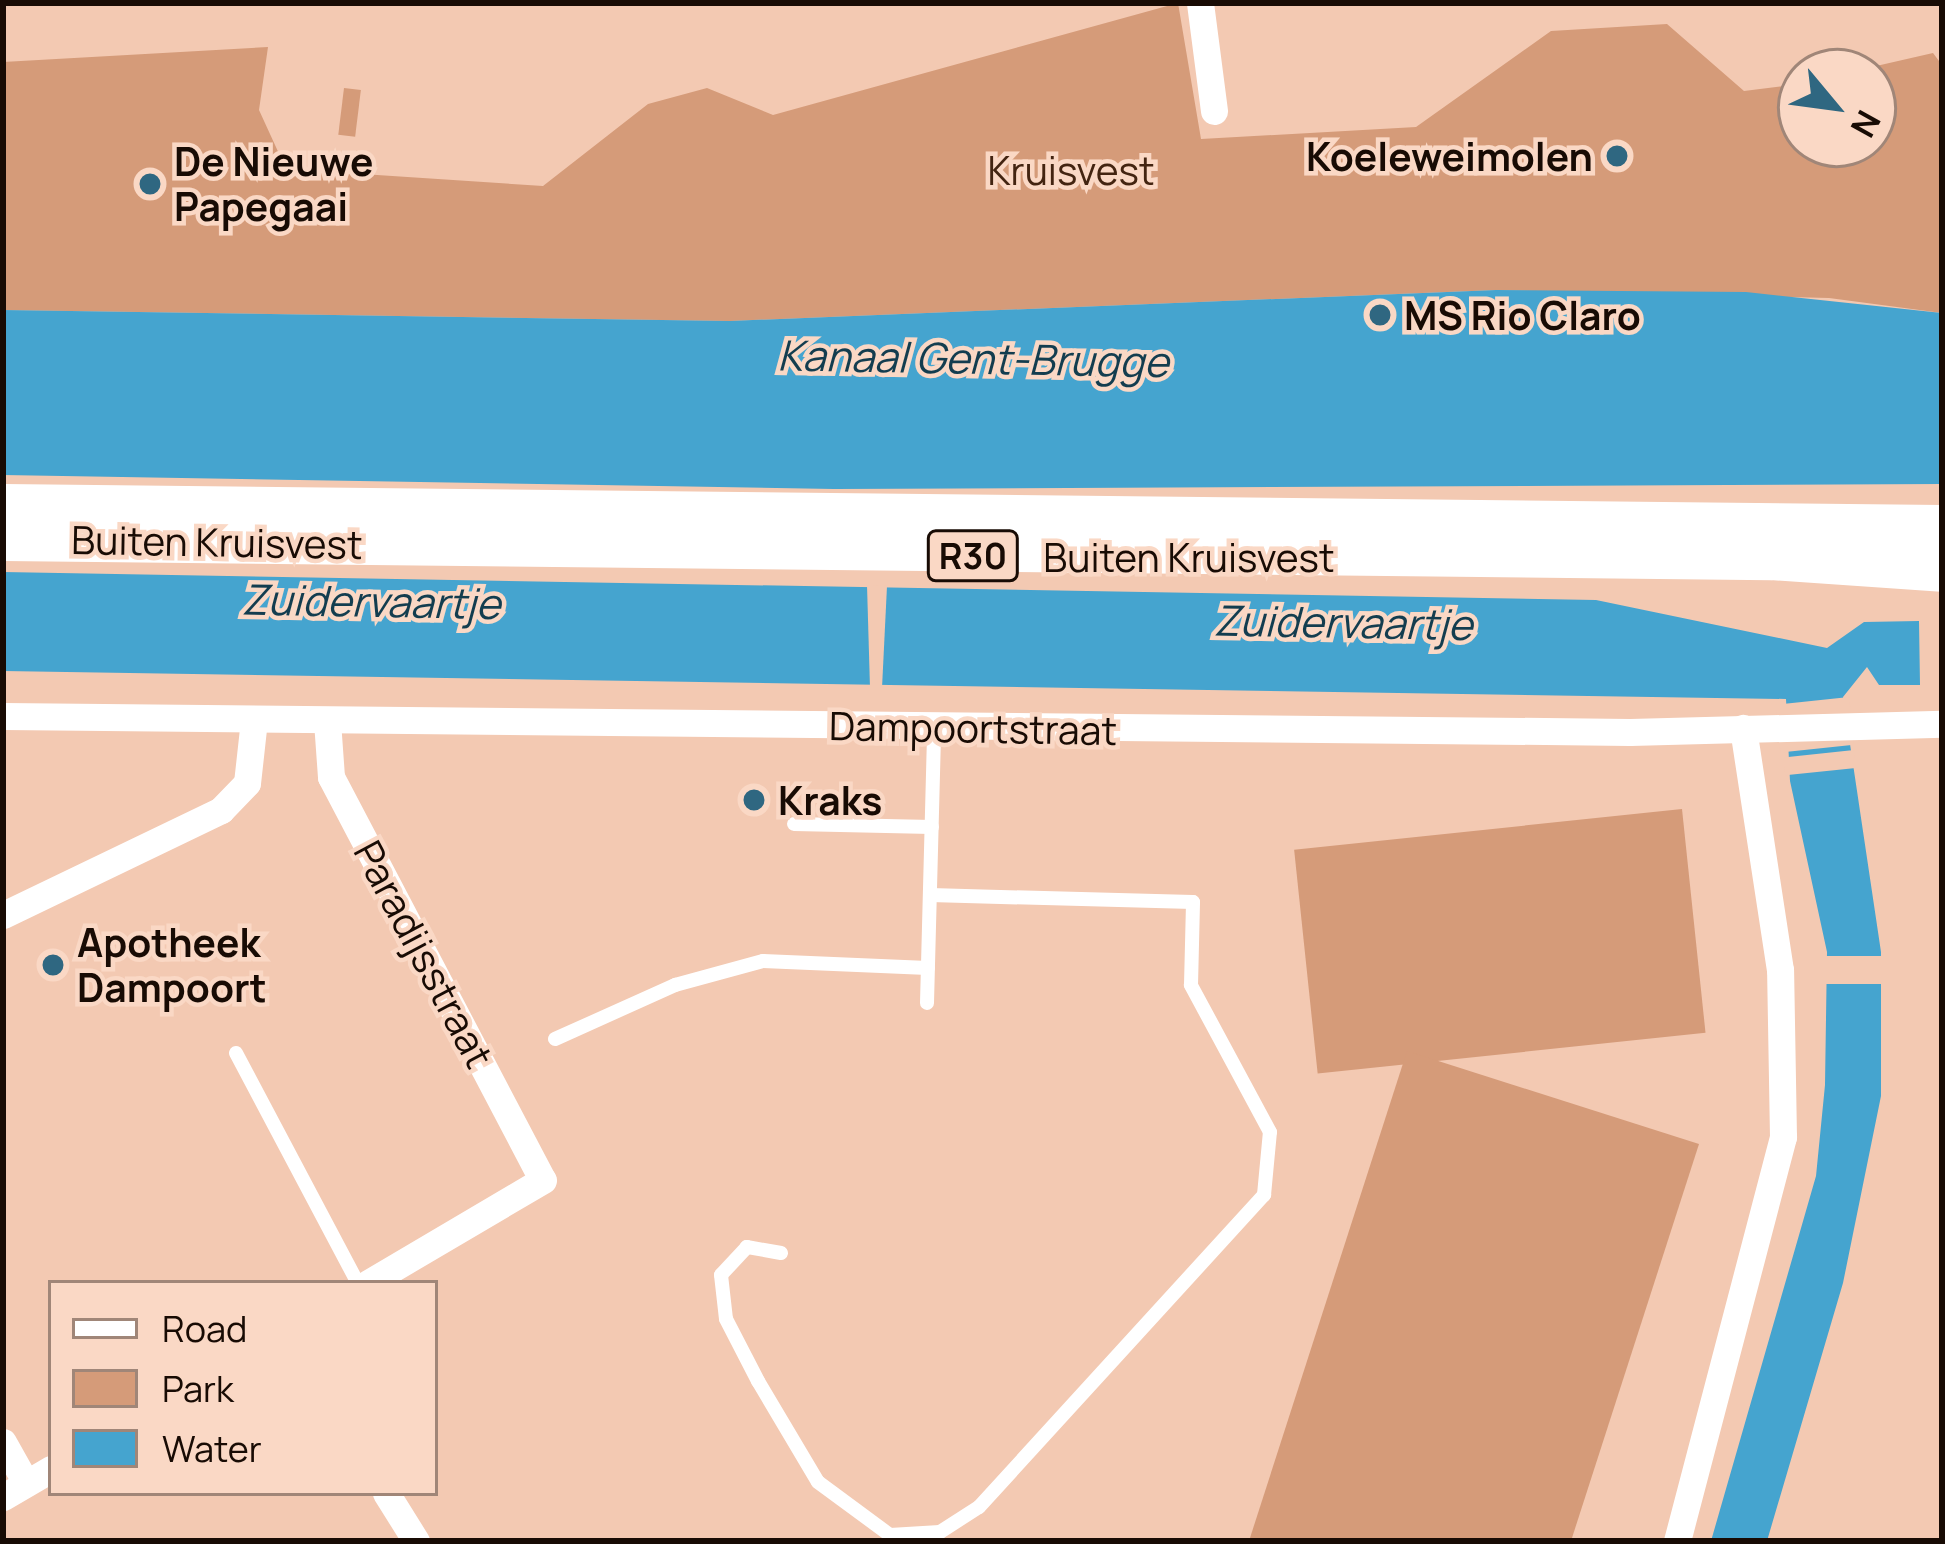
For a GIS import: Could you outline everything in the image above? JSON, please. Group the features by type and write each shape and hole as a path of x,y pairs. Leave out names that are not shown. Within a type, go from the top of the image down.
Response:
{"main road":[{"name":"Buiten Kruisvest","path":"3,506 1942,527"},
{"name":"Buiten Kruisvest","path":"3,538 1771,557 1942,569"}],"street":[{"path":"1200,3 1214,110"},
{"name":"Dampoortstraat","path":"3,716 934,728 1942,724"},
{"path":"3,915 221,810 247,784 254,720"},
{"name":"Paradijsstraat","path":"327,721 331,777 543,1180 373,1280"},
{"path":"1677,1541 1783,1137 1780,970 1743,728"},
{"path":"3,1442 27,1483"},
{"path":"388,1496 416,1541"}],"lane":[{"path":"926,1003 934,728"},
{"path":"794,824 932,827"},
{"path":"781,1253 747,1247 722,1275 726,1319 758,1382 818,1482 890,1535 940,1532 980,1507 1264,1195 1270,1132 1191,986 1193,902 930,896"},
{"path":"554,1039 675,985 763,962 928,968"},
{"path":"236,1053 356,1280"}],"green space":[{"name":"Kruisvest","path":"1178,3 1201,139 1416,127 1551,31 1667,24 1744,91 1777,87 1777,168 1897,168 1897,61 1933,53 1942,65 1942,313 1829,298 1496,290 730,321 3,310 3,62 268,47 259,110 286,169 543,186 648,104 707,88 773,115"},
{"path":"344,88 361,90 355,137 338,135"},
{"path":"1682,809 1706,1033 1318,1074 1294,850"},
{"path":"1407,1051 1699,1144 1571,1541 1249,1541"}],"water":[{"name":"Kanaal Gent-Brugge","path":"1496,290 1746,292 1942,313 1942,484 834,489 3,475 3,310 730,321"},
{"name":"Zuidervaartje","path":"3,572 1596,600 1827,648 1864,622 1919,621 1920,685 1879,685 1867,667 1843,697 1881,952 1881,1096 1843,1283 1767,1541 1711,1541 1816,1176 1825,1085 1827,952 1790,781 1786,699 3,671"}],"pier":[{"path":"867,585 887,586 882,688 870,688"},
{"path":"1849,697 1854,745 1780,752 1775,705"},
{"path":"1854,750 1856,768 1785,775 1783,757"},
{"path":"1826,956 1885,956 1885,984 1826,984"}],"place":[{"name":"Koeleweimolen","path":"1617,156"},
{"name":"De Nieuwe Papegaai","path":"150,184"},
{"name":"MS Rio Claro","path":"1380,315"},
{"name":"Kraks","path":"754,800"},
{"name":"Apotheek Dampoort","path":"53,965"}]}
